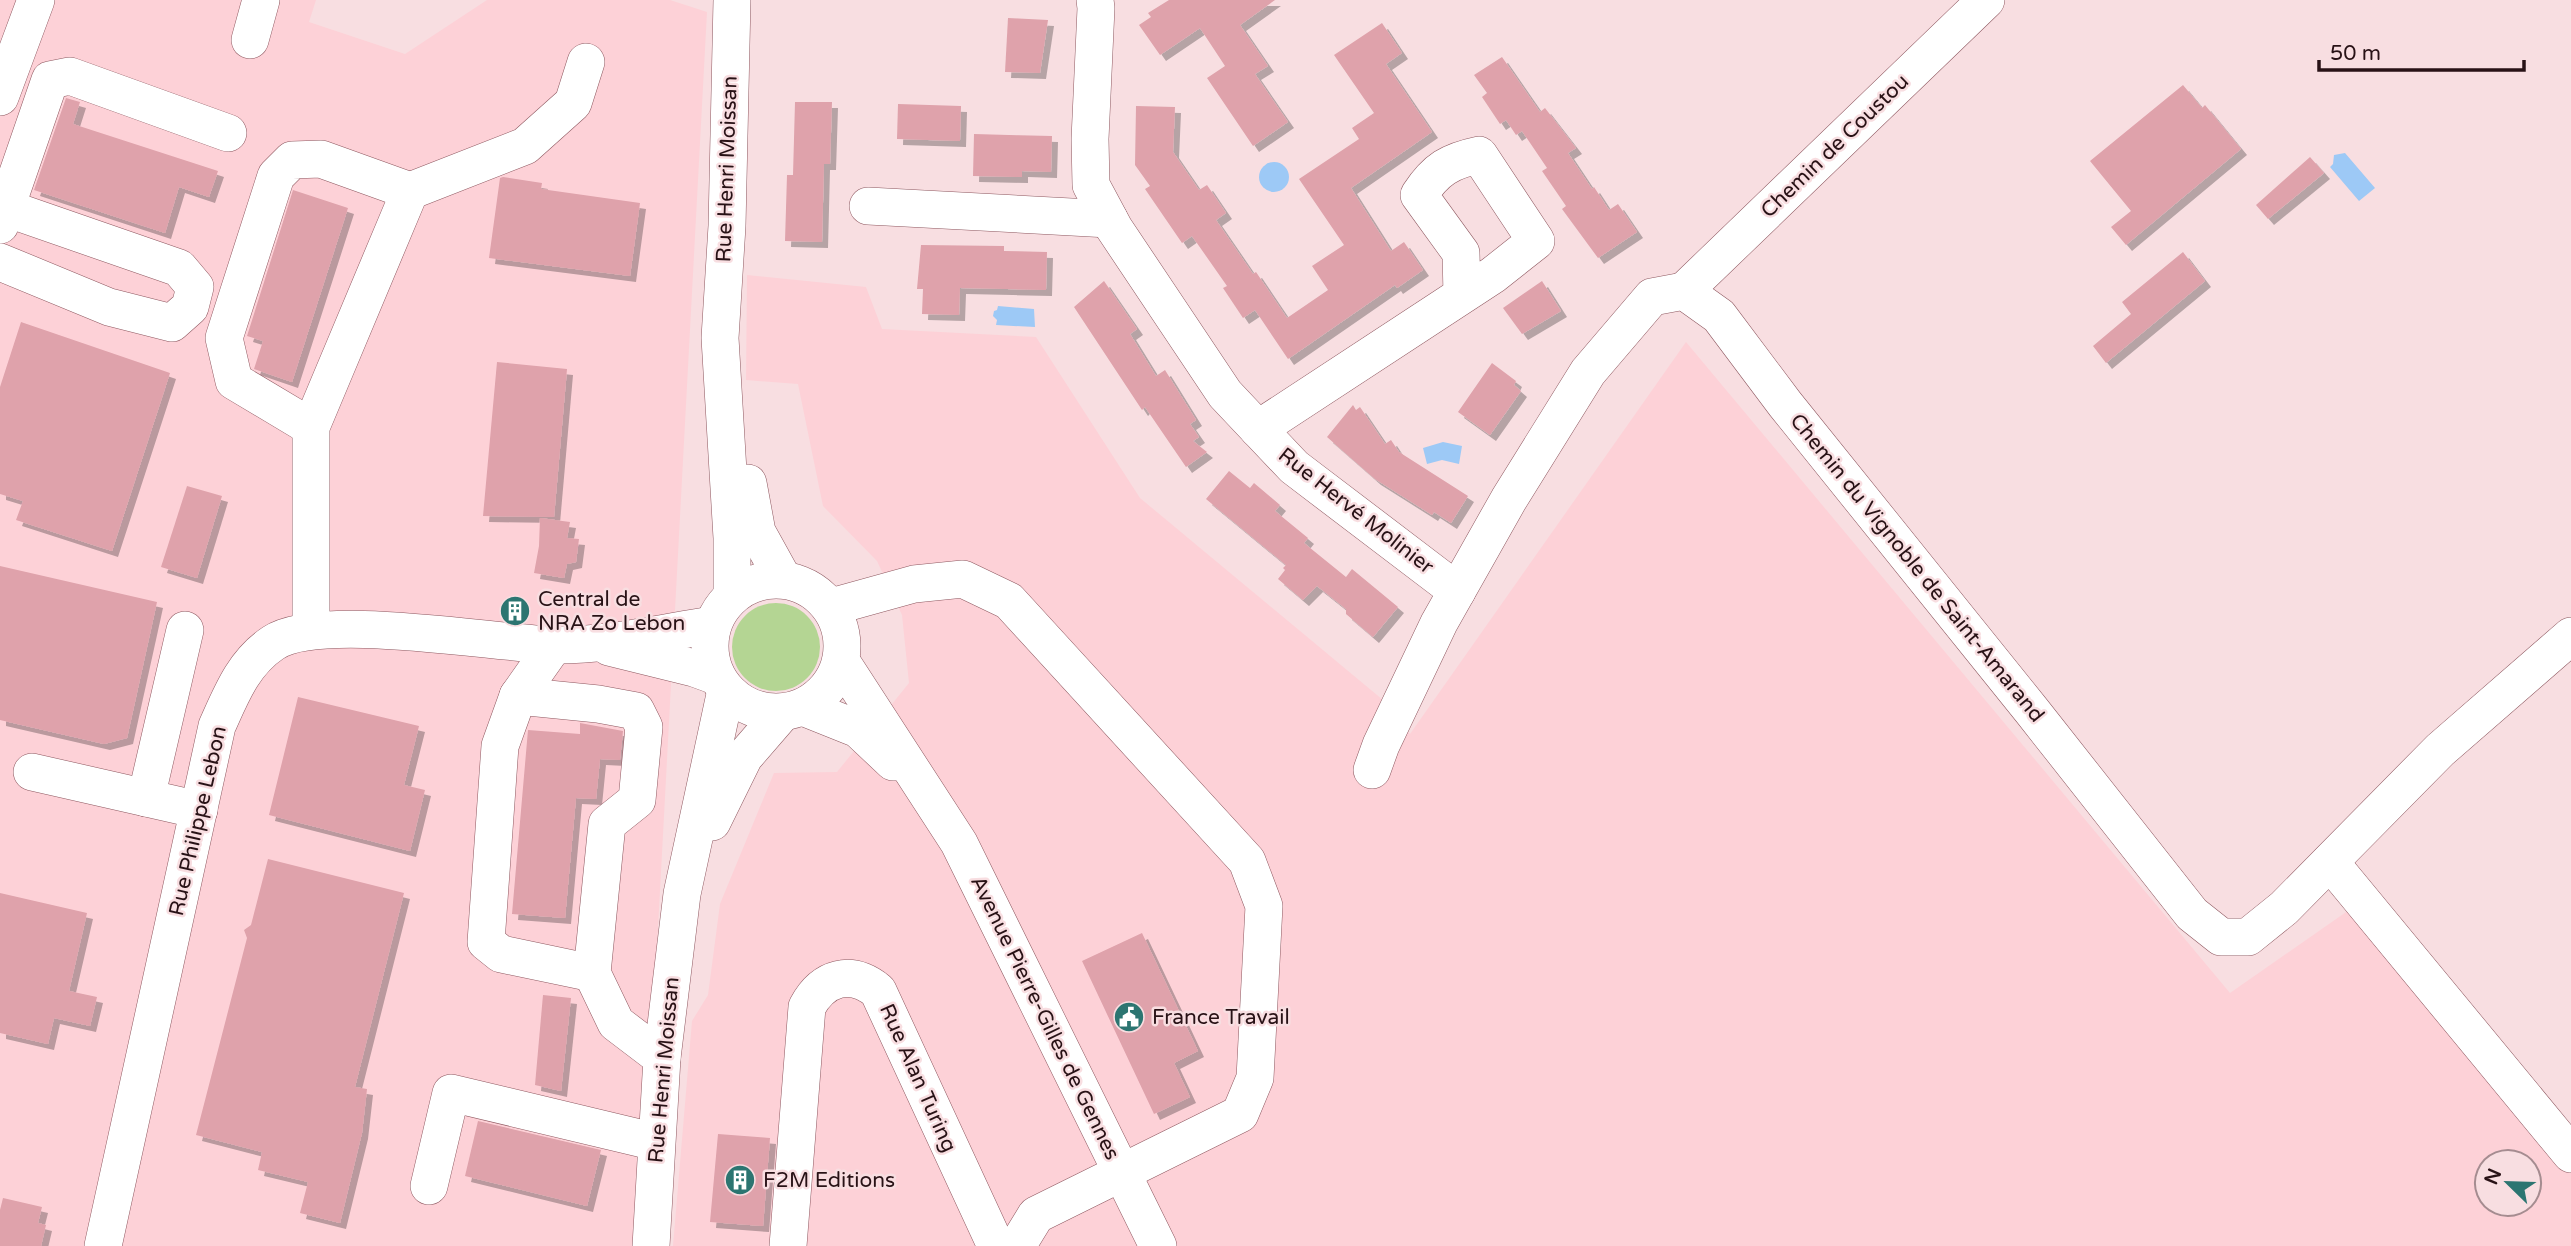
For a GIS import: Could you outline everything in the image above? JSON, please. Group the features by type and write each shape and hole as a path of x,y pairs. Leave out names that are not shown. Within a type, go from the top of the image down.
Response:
{"street":[{"path":"0,97 36,0"},
{"path":"250,40 261,0"},
{"name":"Rue Henri Moissan","path":"732,0 727,226 720,338 732,538 732,595"},
{"name":"Chemin de Coustou","path":"1684,291 1986,0"},
{"name":"Rue Hervé Molinier","path":"1100,3 1090,139 1091,185 1109,219 1225,394 1294,467 1457,590"},
{"path":"311,428 234,380 224,338 276,176 292,160 321,159 410,191 525,146 573,103 586,62"},
{"path":"0,262 109,307 172,323 190,307 195,287 179,268 2,213 50,80 70,76 228,133"},
{"path":"311,630 311,428 410,191"},
{"path":"868,206 1109,219"},
{"path":"1372,770 1381,745 1439,623 1509,499 1588,372 1652,297 1684,291"},
{"name":"Chemin du Vignoble de Saint-Amarand","path":"1684,291 1719,316 1785,404 2032,710 2192,914 2221,937 2248,937 2284,908 2440,750 2571,636"},
{"name":"Rue Hervé Molinier","path":"1258,429 1462,295"},
{"name":"Rue Henri Moissan","path":"720,338 757,532 783,579"},
{"path":"783,579 802,584 818,593 831,607 839,624 841,661 833,680 820,696 793,709 762,711 742,704 721,683 710,660 709,642 712,625 720,609 732,595 747,585 783,579"},
{"path":"831,607 914,584 963,579 1009,601 1247,860 1264,906 1255,1078 1240,1114 1036,1215 1017,1246"},
{"name":"Rue Philippe Lebon","path":"103,1246 217,726 241,674 274,643 311,630 392,632 554,645 591,643 712,625"},
{"path":"146,798 185,630"},
{"name":"Rue Philippe Lebon","path":"591,643 694,668 721,683"},
{"path":"554,645 518,696 500,746 485,942 502,954 592,973"},
{"name":"Avenue Pierre-Gilles de Gennes","path":"841,661 959,843 1158,1246"},
{"name":"Rue Henri Moissan","path":"651,1246 662,1058 682,894 698,812 716,744 721,683"},
{"path":"518,696 598,704 636,711 643,727 637,800 607,824 592,973 616,1023 662,1058"},
{"name":"Rue Henri Moissan","path":"682,894 718,807 744,757 793,709"},
{"name":"Avenue Pierre-Gilles de Gennes","path":"793,709 858,729 928,793"},
{"path":"32,772 199,810"},
{"path":"2330,862 2571,1154"},
{"name":"Rue Alan Turing","path":"788,1246 807,1007 815,993 826,983 853,978 866,982 878,991 996,1246"},
{"path":"429,1186 451,1093 656,1142"},
{"path":"971,1195 1006,1211 1036,1215"}],"shaded area":[{"path":"0,0 316,0 309,22 405,54 487,0 670,0 707,12 641,1246 0,1246"},
{"path":"747,275 866,287 882,329 1036,337 1140,498 1383,700 1410,734 1686,342 2230,993 2349,910 2571,1161 2571,1246 673,1246 692,1021 708,995 720,904 774,773 837,772 909,683 902,615 877,561 823,506 798,384 746,380"}],"green space":[{"path":"767,603 785,603 801,610 813,622 820,638 820,656 813,672 801,684 785,691 767,691 751,684 739,672 732,656 732,638 739,622 751,610"}],"water":[{"path":"2345,153 2375,188 2359,201 2330,167 2334,155"},
{"path":"1274,162 1285,166 1289,177 1285,188 1274,192 1263,188 1259,177 1263,166"},
{"path":"998,306 1034,309 1035,327 996,325 997,320 993,316"},
{"path":"1443,442 1462,446 1459,464 1442,460 1427,464 1423,448"}],"building":[{"path":"1169,0 1275,0 1240,25 1268,66 1255,74 1288,122 1253,146 1207,78 1225,66 1200,28 1160,55 1139,25 1151,17 1148,13"},
{"path":"1008,18 1048,20 1040,73 1005,72"},
{"path":"1382,23 1402,53 1386,64 1432,132 1351,188 1391,251 1404,242 1423,270 1397,288 1395,285 1288,359 1255,310 1243,318 1223,288 1227,286 1192,236 1182,243 1145,189 1150,186 1135,165 1136,106 1175,107 1173,152 1199,190 1207,185 1226,213 1216,220 1287,318 1328,290 1312,266 1344,245 1299,179 1359,139 1352,128 1374,113 1334,55"},
{"path":"1502,57 1540,112 1545,108 1576,148 1568,153 1592,189 1594,187 1609,210 1618,204 1637,232 1598,258 1562,209 1566,206 1542,171 1547,168 1522,131 1516,135 1506,120 1500,124 1482,97 1487,93 1474,75"},
{"path":"2183,85 2202,108 2205,105 2241,149 2126,245 2111,227 2131,211 2090,161"},
{"path":"66,98 80,102 73,124 218,171 209,197 179,187 165,233 34,190"},
{"path":"795,102 832,102 830,164 824,164 822,242 785,241 787,175 793,175"},
{"path":"898,104 961,106 960,141 897,139"},
{"path":"974,134 1052,136 1051,172 1022,171 1022,177 973,176"},
{"path":"2310,157 2324,173 2268,219 2256,205"},
{"path":"500,178 542,183 541,189 640,203 630,276 489,258"},
{"path":"293,190 348,208 292,382 254,369 263,341 247,336"},
{"path":"921,245 1004,246 1004,251 1047,252 1046,290 960,288 959,315 922,314 923,289 917,289"},
{"path":"2183,252 2205,281 2106,363 2093,346 2131,314 2122,302"},
{"path":"1104,281 1137,329 1130,334 1156,376 1165,370 1196,420 1190,424 1199,437 1193,441 1207,452 1186,467 1145,407 1142,410 1074,307"},
{"path":"1542,281 1561,311 1522,334 1503,308"},
{"path":"21,322 170,373 112,551 16,520 23,501 0,494 0,387"},
{"path":"497,362 567,369 554,517 483,516"},
{"path":"1492,363 1516,381 1514,385 1521,391 1490,435 1458,412"},
{"path":"1353,405 1356,410 1360,407 1385,444 1391,440 1399,452 1468,496 1451,523 1434,512 1432,515 1375,479 1327,437"},
{"path":"1229,471 1250,488 1254,483 1280,505 1275,511 1308,538 1304,543 1346,577 1352,569 1398,607 1373,637 1346,614 1346,609 1317,586 1303,600 1278,579 1286,565 1206,499"},
{"path":"187,486 222,496 197,578 161,567"},
{"path":"540,518 570,522 567,538 579,539 576,562 567,564 564,578 534,573"},
{"path":"0,566 157,602 127,738 104,744 0,720"},
{"path":"298,697 419,726 404,785 425,790 410,851 269,815"},
{"path":"580,723 623,731 620,760 600,759 596,799 576,798 565,918 512,914 528,730 580,734"},
{"path":"268,859 404,893 355,1087 367,1089 362,1133 340,1223 300,1213 308,1182 258,1170 262,1152 196,1135 247,938 244,930 251,925"},
{"path":"0,893 87,913 69,991 97,997 90,1026 54,1018 48,1044 0,1033"},
{"path":"1142,933 1198,1051 1174,1063 1190,1097 1154,1114 1082,961"},
{"path":"543,995 571,998 561,1091 535,1085"},
{"path":"478,1121 601,1150 587,1206 465,1176"},
{"name":"F2M Editions","path":"718,1134 770,1138 763,1226 710,1222"},
{"path":"3,1198 42,1207 38,1223 46,1225 41,1246 0,1246 0,1210"}],"place":[{"name":"Central de NRA Zo Lebon","path":"515,611"},
{"name":"France Travail","path":"1129,1017"},
{"name":"F2M Editions","path":"740,1180"}]}
